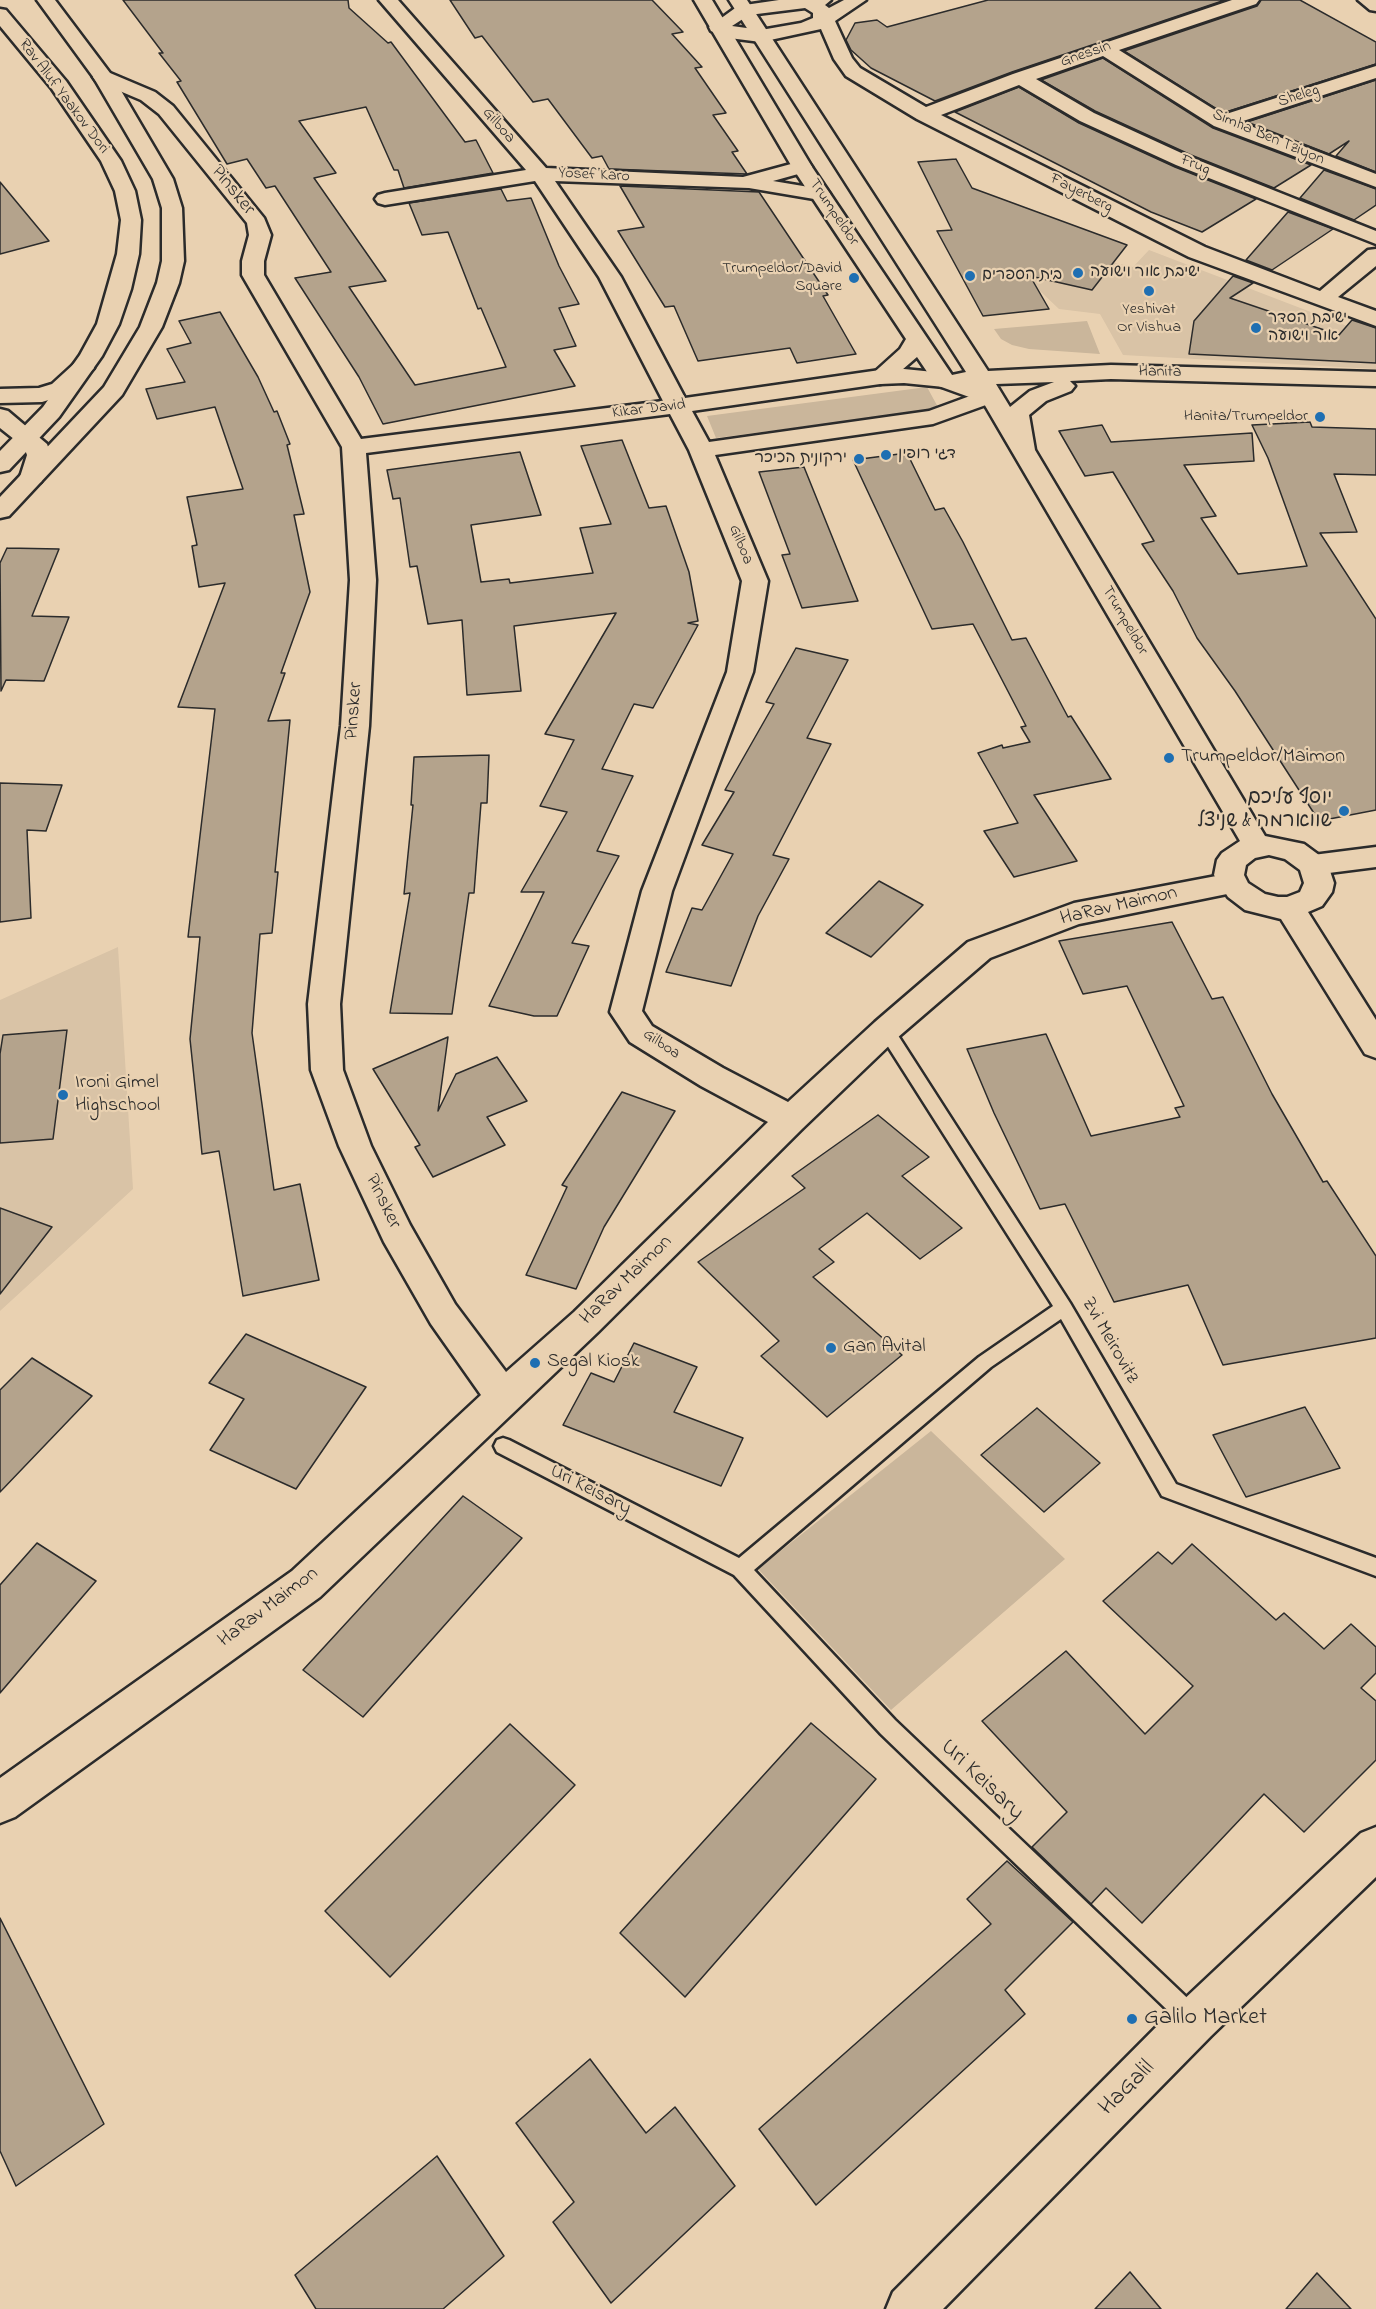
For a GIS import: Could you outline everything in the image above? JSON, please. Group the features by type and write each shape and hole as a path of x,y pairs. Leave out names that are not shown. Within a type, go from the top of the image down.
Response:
{"street":[{"name":"Rav Aluf Yaakov Dori","path":"0,511 95,413 114,390 151,327 168,283 173,261 172,208 163,179 103,77 46,0"},
{"name":"Gilboa","path":"388,0 540,174 610,277 701,450 755,581 740,672 657,891 626,1012 641,1035 712,1077 791,1119"},
{"name":"Trumpeldor","path":"703,0 802,167 944,380"},
{"path":"818,7 808,27 761,36 736,34 718,27 741,5 818,7 857,0"},
{"name":"Gnessin","path":"924,115 1020,78 1250,0"},
{"path":"1367,0 1376,6"},
{"name":"Trumpeldor","path":"741,5 1026,453 1257,846"},
{"name":"Fayerberg","path":"818,7 843,59 853,72 894,99 1197,252 1376,320"},
{"name":"Rav Aluf Yaakov Dori","path":"0,14 88,124 111,161 125,191 131,220 128,254 120,289 108,324 83,368 57,405 0,465"},
{"name":"Simha Ben Tziyon","path":"1104,49 1221,122 1376,181"},
{"name":"Sheleg","path":"1221,122 1376,72"},
{"name":"Pinsker","path":"103,77 148,96 166,110 257,222 260,235 253,261 253,275 354,447 363,580 355,726 324,1004 327,1070 355,1146 396,1232 443,1314 502,1397"},
{"name":"Frug","path":"1020,78 1087,117 1183,161 1376,238"},
{"name":"Yosef Karo","path":"385,199 540,174 744,183 802,167"},
{"path":"744,183 820,194"},
{"path":"1322,300 1376,255"},
{"path":"953,338 988,360 1038,374"},
{"path":"880,377 909,353 917,339"},
{"path":"0,396 28,398 60,389 83,368"},
{"name":"Hanita","path":"985,387 1038,374 1111,372 1376,379"},
{"name":"Kikar David","path":"354,447 678,406 880,377 904,376 944,380"},
{"path":"944,380 985,387"},
{"name":"Hanita","path":"985,387 1132,383 1376,393"},
{"path":"1026,453 1017,413 1038,396 1063,386"},
{"path":"701,450 933,417 985,387"},
{"path":"0,416 35,444 39,454 32,477"},
{"path":"1257,846 1281,847 1304,857 1313,865 1318,874 1317,892 1311,899 1290,908 1256,903 1232,883 1229,875 1233,860 1238,853 1257,846"},
{"path":"1313,865 1376,857"},
{"name":"HaRav Maimon","path":"0,1803 306,1584 487,1436 502,1397 586,1322 791,1119 886,1030 979,950 1074,914 1232,883"},
{"path":"1290,908 1376,1046"},
{"name":"HaGalil","path":"910,2309 1195,2020 1376,1848"}],"lane":[{"name":"Zvi Meirovitz","path":"886,1030 1064,1308 1169,1490 1376,1567"},
{"path":"741,1569 985,1362 1064,1308"},
{"name":"Uri Keisary","path":"487,1436 741,1569 888,1727 1195,2020"}],"shaded area":[{"name":"Yeshivat Or Vishua","path":"1040,245 1133,267 1149,250 1376,337 1376,369 1123,355 1100,314 1059,309 1021,273"},
{"path":"1087,321 1100,354 1029,349 1012,345 1001,339 994,329"},
{"path":"927,387 939,409 716,438 707,416"},
{"name":"Ironi Gimel Highschool","path":"118,947 133,1189 0,1311 0,1000"},
{"path":"931,1431 1065,1559 891,1710 758,1569"}],"building":[{"path":"123,0 348,0 349,8 388,43 391,42 465,142 476,140 493,173 404,188 398,170 394,170 366,107 299,121 336,173 314,178 386,281 349,287 415,385 506,367 481,308 478,309 448,232 422,235 409,203 501,189 507,201 531,198 559,266 579,304 559,308 576,346 554,350 575,386 383,424 359,377 295,278 331,272 275,186 266,188 247,159 227,164 177,82 181,81"},
{"path":"450,0 652,0 683,32 672,34 702,67 695,68 726,113 713,115 738,151 732,152 747,174 609,169 602,156 592,158 548,99 533,102 482,36 475,38"},
{"path":"988,0 1225,0 1012,72 935,101 871,68 851,50 846,40 855,23 877,20 887,27"},
{"path":"1261,0 1300,0 1376,42 1376,64 1223,113 1124,51 1257,6"},
{"path":"1103,58 1213,128 1311,165 1274,188 1191,155 1095,111 1041,80"},
{"path":"1376,80 1376,172 1336,156 1349,141 1329,154 1247,122"},
{"path":"1019,87 1079,123 1175,167 1256,199 1202,232 1151,212 955,112"},
{"path":"956,159 972,188 1127,245 1092,290 1030,276 1049,309 983,316 937,231 952,230 918,162"},
{"path":"1324,170 1376,189 1376,205 1354,220 1300,198"},
{"path":"0,182 49,241 0,254"},
{"path":"620,186 759,192 828,295 823,296 856,354 797,363 790,348 698,361 674,306 665,307 618,231 644,227"},
{"path":"1288,212 1333,229 1272,270 1246,260"},
{"name":"ישיבת הסדר אור וישועה","path":"1233,276 1253,283 1230,298 1339,335 1352,320 1376,328 1376,363 1189,354 1194,321"},
{"path":"220,312 258,377 274,412 277,411 290,444 287,445 304,514 294,515 310,592 281,673 285,673 268,721 290,720 275,872 278,872 272,933 260,934 252,1033 274,1190 300,1184 319,1280 243,1296 219,1151 202,1154 190,1039 200,937 188,937 215,709 178,707 225,583 199,587 192,546 197,545 187,497 243,489 215,407 157,419 146,389 185,382 167,349 191,343 179,321"},
{"path":"1310,422 1312,427 1376,429 1376,475 1334,474 1357,532 1320,533 1376,619 1376,810 1319,821 1235,691 1197,638 1173,591 1142,544 1154,541 1113,472 1085,476 1059,431 1102,425 1111,442 1252,433 1254,461 1184,465 1216,516 1201,518 1238,574 1307,566 1268,458 1252,425"},
{"path":"622,440 649,508 666,506 689,572 698,621 688,623 698,625 653,708 634,704 602,769 633,776 597,851 619,856 572,943 589,946 557,1016 534,1016 489,1006 544,892 521,892 567,812 540,806 574,740 545,734 616,613 514,626 521,691 467,695 462,620 428,624 417,566 410,567 400,498 393,499 387,470 520,452 541,515 471,525 481,582 509,579 510,583 593,573 580,528 611,524 581,446"},
{"path":"907,453 935,510 944,508 1012,640 1026,638 1068,717 1071,716 1111,779 1034,795 1077,861 1014,877 984,831 1018,823 978,753 1002,745 1003,748 1030,742 1021,727 1026,726 973,624 932,629 853,460"},
{"path":"804,467 858,601 802,608 782,555 790,554 759,472"},
{"path":"7,548 59,549 32,616 69,617 44,681 6,680 1,691 0,563"},
{"path":"796,648 848,660 807,738 831,744 773,855 789,859 758,916 731,986 666,972 692,908 702,910 733,854 702,845 734,792 725,790 774,704 766,702"},
{"path":"489,755 487,803 481,803 474,893 469,893 452,1014 390,1013 410,893 404,894 413,805 411,805 414,757"},
{"path":"0,783 62,785 46,831 27,830 31,918 0,922"},
{"path":"879,881 923,905 871,957 826,933"},
{"path":"1172,922 1212,999 1223,997 1272,1094 1323,1182 1327,1181 1376,1256 1376,1338 1223,1365 1188,1285 1114,1302 1065,1204 1040,1209 994,1113 967,1049 1046,1034 1091,1136 1180,1117 1175,1108 1184,1106 1127,986 1083,994 1059,941"},
{"path":"67,1030 53,1139 0,1143 0,1054 3,1035"},
{"path":"448,1037 438,1111 456,1074 497,1057 527,1101 487,1117 505,1145 433,1177 415,1147 420,1145 373,1069"},
{"path":"622,1092 675,1111 604,1227 576,1289 526,1275 567,1187 562,1185"},
{"path":"878,1115 929,1157 902,1176 962,1228 920,1259 867,1213 819,1249 834,1262 813,1277 902,1355 827,1417 761,1356 779,1341 698,1262 805,1188 792,1176"},
{"path":"0,1208 52,1227 0,1294"},
{"path":"246,1334 366,1387 296,1489 210,1450 244,1399 209,1383"},
{"path":"634,1343 697,1367 674,1412 743,1438 721,1486 563,1425 591,1373 614,1382"},
{"path":"32,1358 92,1396 0,1492 0,1390"},
{"path":"1305,1407 1340,1468 1246,1497 1213,1435"},
{"path":"1037,1408 1100,1463 1044,1512 981,1455"},
{"path":"463,1496 522,1538 363,1717 303,1670"},
{"path":"37,1543 96,1581 0,1693 0,1585"},
{"path":"1192,1544 1276,1620 1284,1613 1324,1649 1351,1624 1376,1647 1376,1673 1361,1688 1376,1701 1376,1760 1304,1832 1264,1794 1142,1923 1106,1888 1091,1904 1032,1847 1067,1812 982,1721 1066,1651 1145,1734 1193,1686 1103,1601 1158,1552 1172,1564"},
{"path":"811,1723 876,1779 685,1997 620,1933"},
{"path":"510,1724 575,1785 390,1977 325,1911"},
{"path":"1007,1861 1073,1922 1005,1990 1025,2014 816,2205 759,2129 991,1924 967,1899"},
{"path":"0,1918 104,2124 16,2186 0,2151"},
{"path":"590,2059 646,2133 675,2107 735,2186 611,2303 553,2222 574,2202 516,2123"},
{"path":"437,2156 504,2256 443,2309 316,2309 295,2275"},
{"path":"1130,2272 1161,2309 1095,2309"},
{"path":"1317,2273 1351,2309 1286,2309"}],"place":[{"name":"ישיבת אור וישועה","path":"1078,273"},
{"name":"בית הספרים","path":"970,276"},
{"name":"Trumpeldor/David Square","path":"854,278"},
{"name":"Yeshivat Or Vishua","path":"1149,291"},
{"name":"ישיבת הסדר אור וישועה","path":"1256,328"},
{"name":"Hanita/Trumpeldor","path":"1320,417"},
{"name":"דגי רופין","path":"886,455"},
{"name":"ירקונית הכיכר","path":"859,459"},
{"name":"Trumpeldor/Maimon","path":"1169,758"},
{"name":"יוסף עליכם שווארמה & שניצל","path":"1344,811"},
{"name":"Ironi Gimel Highschool","path":"63,1095"},
{"name":"Gan Avital","path":"831,1348"},
{"name":"Segal Kiosk","path":"535,1363"},
{"name":"Galilo Market","path":"1132,2019"}]}
